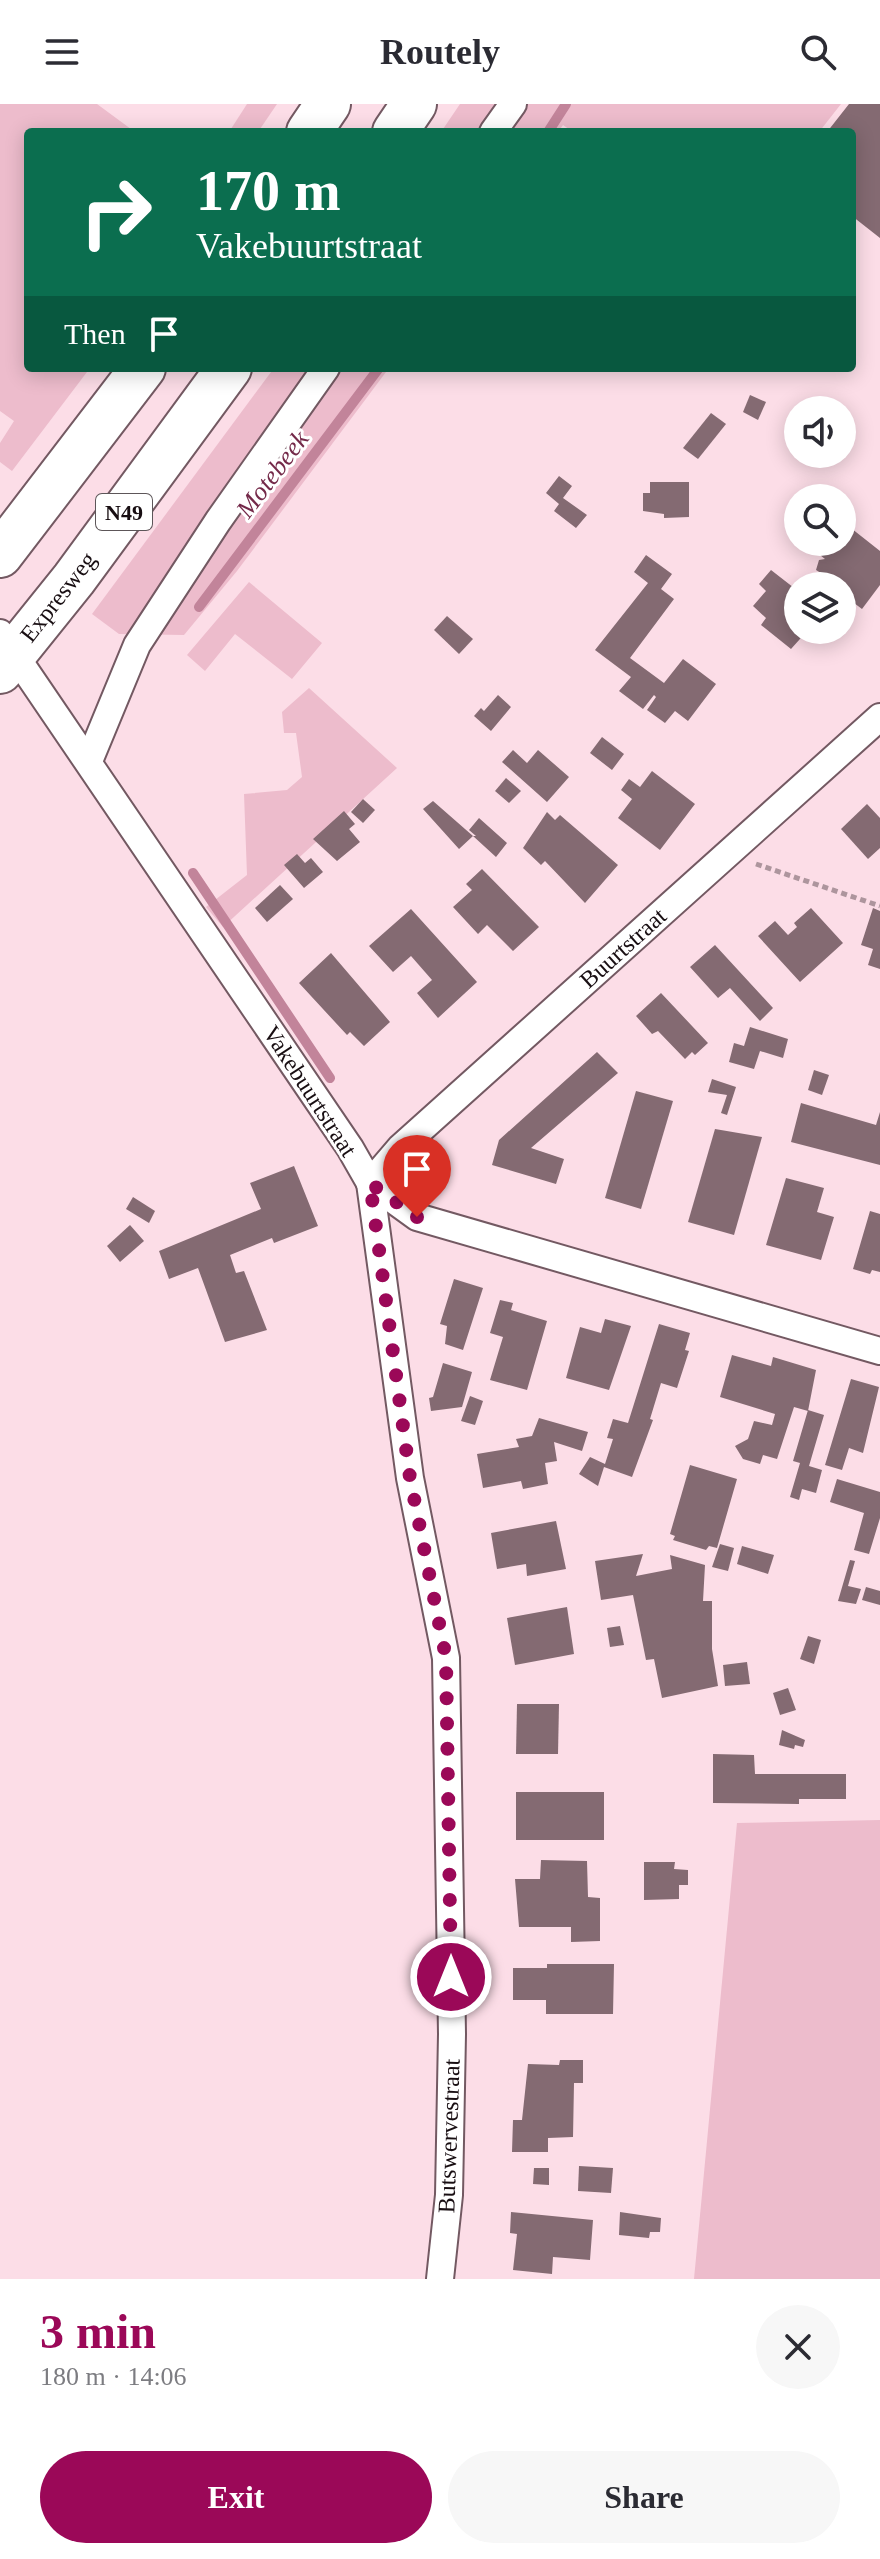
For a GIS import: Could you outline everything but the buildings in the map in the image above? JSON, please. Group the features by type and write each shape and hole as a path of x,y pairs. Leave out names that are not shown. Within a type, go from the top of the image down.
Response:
{"highway":[{"path":"312,128 328,104"},
{"path":"398,128 414,104"},
{"path":"0,555 140,372"},
{"name":"Expresweg","path":"5,652 74,579 226,372"}],"street":[{"path":"496,128 513,104"},
{"path":"89,761 137,645 218,521 323,372"},
{"name":"Vakebuurtstraat","path":"5,652 89,761 370,1183 417,1217 880,1351"},
{"name":"Buurtstraat","path":"370,1183 400,1148 880,717"},
{"name":"Butswervestraat","path":"370,1183 408,1464 446,1658 452,2034 449,2195 440,2279"}],"path":[{"path":"727,855 880,906"}],"shaded area":[{"path":"0,104 97,104 130,128 24,128 24,372 87,372 12,471 0,462 0,443 14,421 0,411"},
{"path":"247,104 277,104 261,128 232,128"},
{"path":"460,104 841,104 822,128 567,128 563,125 561,128 444,128"},
{"path":"271,372 386,372 237,571 184,635 119,634 92,614"},
{"path":"249,582 322,643 292,679 235,634 205,671 187,655"},
{"path":"309,688 397,768 223,927 206,907 247,875 244,794 287,790 302,777 296,733 284,733 282,712"},
{"path":"880,1820 880,2279 694,2279 737,1823"}],"waterway":[{"name":"Motebeek","path":"551,128 566,104"},
{"name":"Motebeek","path":"199,607 376,372"},
{"name":"Motebeek","path":"193,873 330,1078"}],"route":[{"path":"417,1217 370,1183 388,1334 410,1478 431,1569 446,1658 451,1977"}]}
